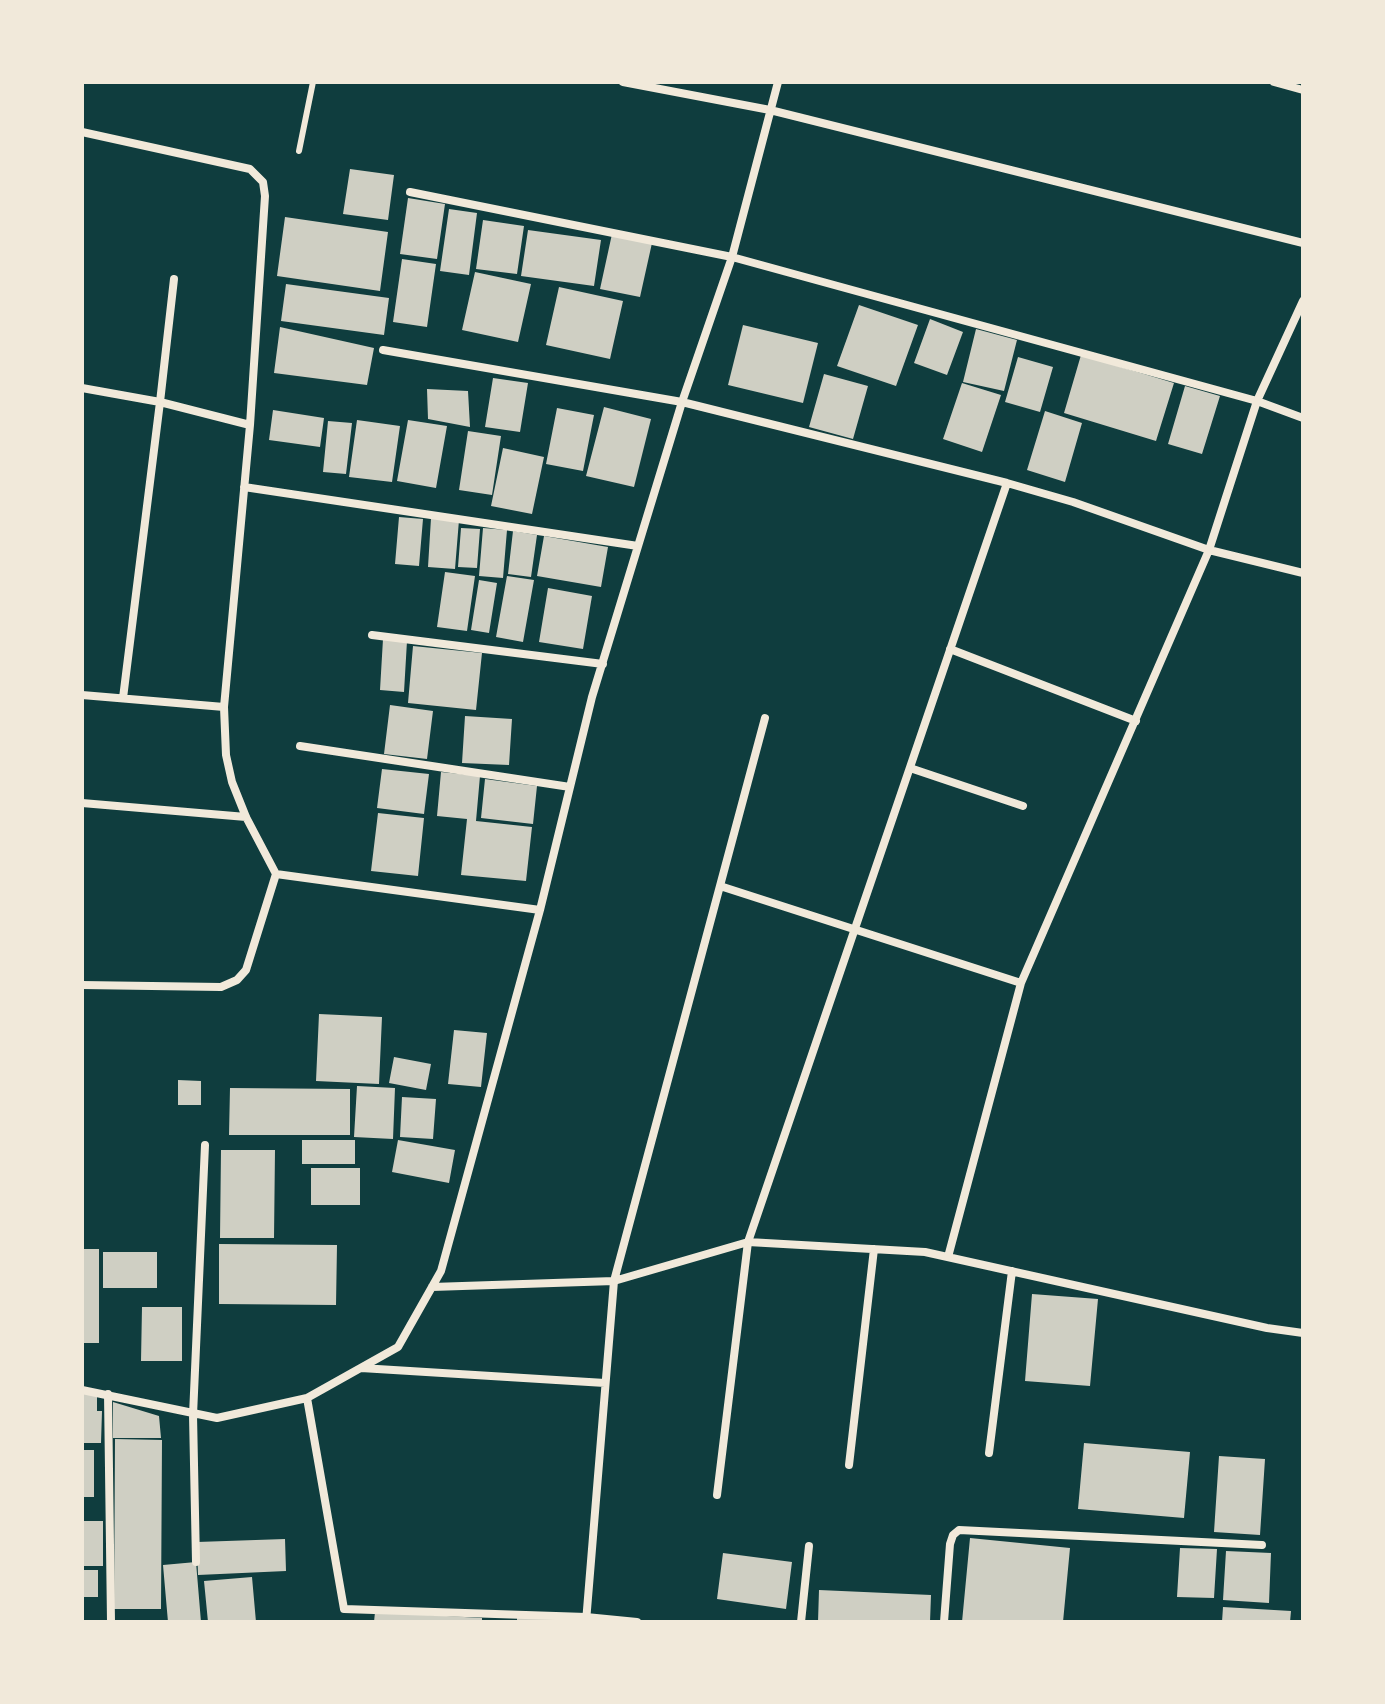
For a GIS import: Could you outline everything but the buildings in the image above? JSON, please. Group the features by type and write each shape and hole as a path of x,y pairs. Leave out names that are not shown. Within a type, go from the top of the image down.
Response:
{"street":[{"path":"623,82 770,110 1303,243"},
{"path":"82,1390 217,1418 307,1398 398,1347 441,1271 540,910 603,664 682,402 732,257 778,82"},
{"path":"1274,82 1303,90"},
{"path":"82,132 250,169 263,182 265,196 250,425 224,707 226,755 232,782 246,817 276,874 246,970 237,980 221,987 82,985"},
{"path":"410,192 732,257 1257,401 1303,418"},
{"path":"123,698 174,279"},
{"path":"948,1257 1021,983 1209,550 1257,401 1303,301"},
{"path":"383,350 682,402 1007,483 1073,502 1209,550 1303,573"},
{"path":"82,388 160,402 250,425"},
{"path":"717,1495 748,1242 1007,483"},
{"path":"244,487 638,546"},
{"path":"372,635 603,664"},
{"path":"950,649 1136,721"},
{"path":"82,695 224,707"},
{"path":"586,1619 614,1281 765,718"},
{"path":"300,746 570,787"},
{"path":"910,768 1023,806"},
{"path":"82,803 246,817"},
{"path":"276,874 540,910"},
{"path":"720,886 1021,983"},
{"path":"196,1562 193,1415 205,1145"},
{"path":"432,1287 614,1281 748,1242 925,1252 1267,1328 1303,1333"},
{"path":"849,1465 874,1249"},
{"path":"989,1453 1012,1271"},
{"path":"360,1368 605,1383"},
{"path":"108,1394 111,1622"},
{"path":"307,1398 344,1609 637,1622"},
{"path":"944,1622 950,1544 959,1530 1262,1545"},
{"path":"801,1622 809,1546"}],"lane":[{"path":"299,151 313,82"}]}
